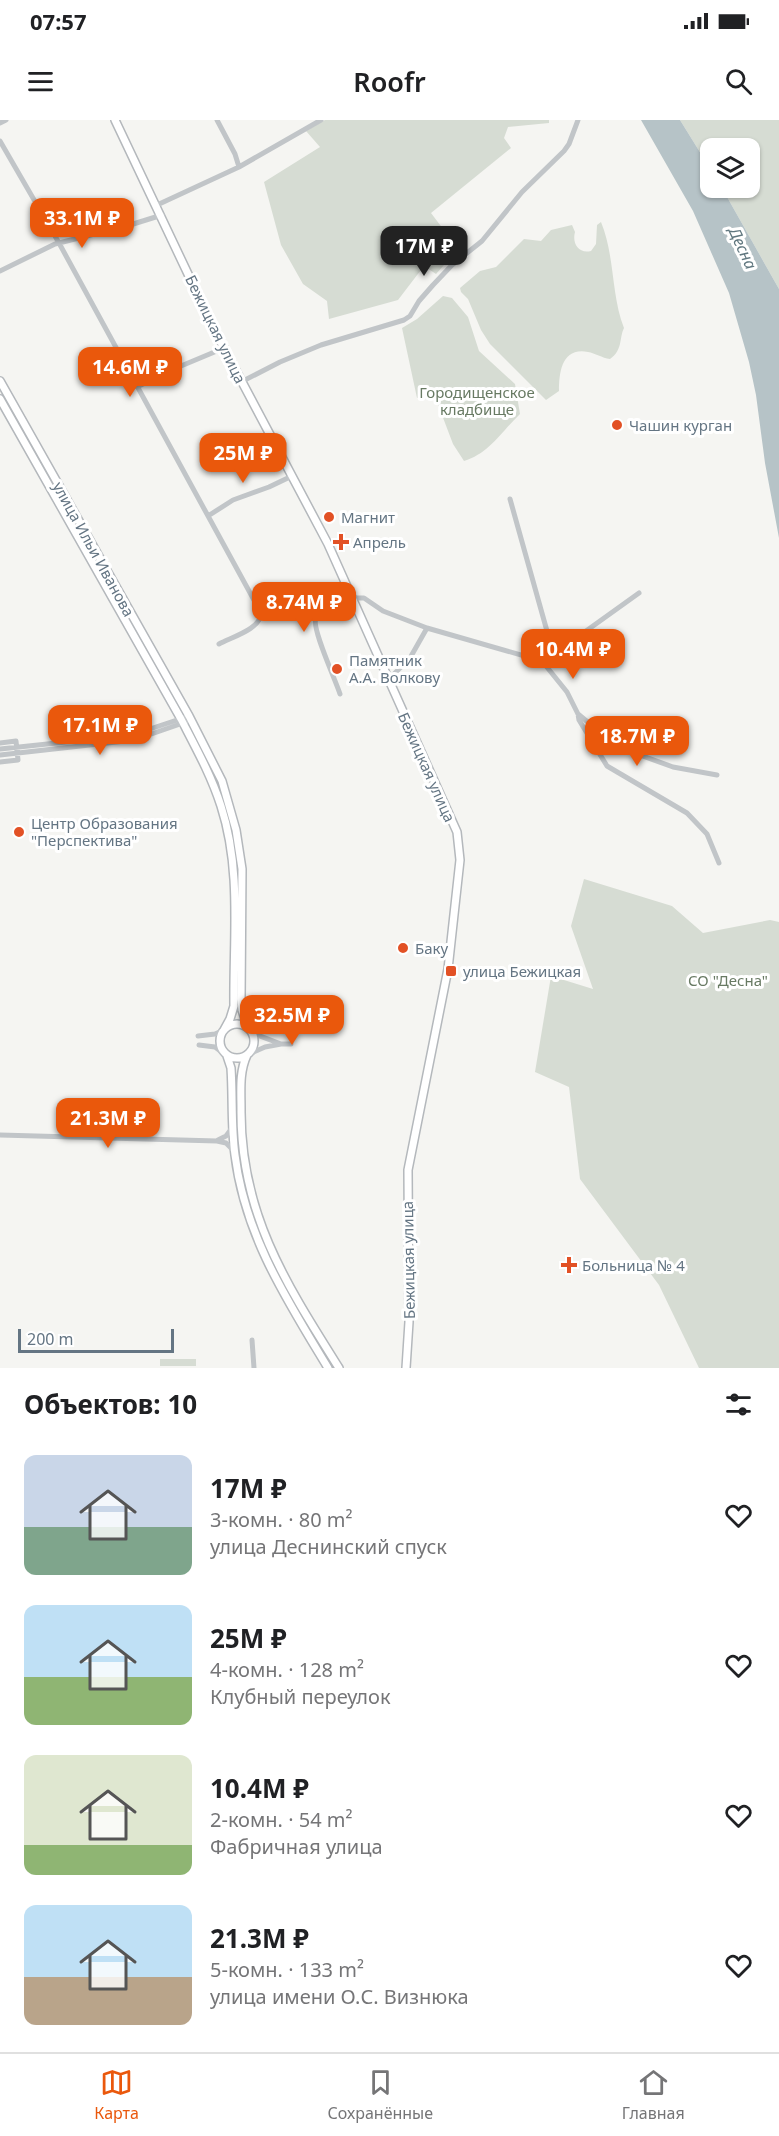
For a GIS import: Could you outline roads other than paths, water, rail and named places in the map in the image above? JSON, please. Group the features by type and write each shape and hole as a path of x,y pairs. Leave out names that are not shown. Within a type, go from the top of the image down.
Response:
{"main road":[{"name":"Бежицкая улица","path":"115,120 241,382 328,543 457,832 460,860 448,969 408,1170 409,1322 406,1367"},
{"name":"улица Ильи Иванова","path":"0,381 190,718 222,781 240,850 243,909 242,1010 250,1030"},
{"name":"улица Ильи Иванова","path":"0,399 182,721 214,785 222,808 231,851 235,909 234,1006 224,1030"},
{"path":"328,1368 277,1281 257,1241 242,1195 234,1152 232,1077 227,1056 219,1041 224,1030 233,1024 250,1030 254,1043 241,1071 241,1134 246,1174 256,1215 275,1259 339,1368"},
{"path":"227,1056 237,1059 247,1055"}],"street":[{"path":"0,123 6,120"},
{"path":"217,120 235,154 238,168"},
{"path":"157,204 238,168 321,120"},
{"path":"241,382 321,345 400,322 410,316 433,285 452,265 482,241 522,192 564,151 578,120"},
{"path":"0,141 59,243 261,613 261,620 256,625 219,644"},
{"path":"0,271 59,243 162,215"},
{"path":"137,387 224,348"},
{"path":"208,516 232,500 292,476"},
{"path":"510,499 547,631 549,649 545,659"},
{"path":"340,694 331,667 316,636 314,624 318,616 353,600 364,598 383,611 427,628 545,659 567,651 586,631 639,593"},
{"path":"388,680 410,658 427,628"},
{"path":"545,659 567,692 579,720 607,766 687,813 707,834 719,863"},
{"path":"578,714 618,747 673,767 717,775"},
{"path":"0,755 17,750 132,735 190,718"},
{"path":"0,743 16,741 18,760 0,762"},
{"path":"0,749 17,750"},
{"path":"198,1035 208,1036 224,1030"},
{"path":"250,1030 281,1044"},
{"path":"247,1055 265,1047 291,1044"},
{"path":"199,1045 215,1047 227,1056"},
{"path":"217,1140 226,1136 232,1128"},
{"path":"0,1135 217,1140 226,1143 234,1152"},
{"path":"252,1340 254,1368"}],"water":[{"name":"Десна","path":"641,120 680,120 700,152 700,198 728,198 779,289 779,538 749,362 729,293 693,211"}],"place":[{"name":"Чашин курган","path":"617,425"},
{"name":"Магнит","path":"329,517"},
{"name":"Апрель","path":"341,542"},
{"name":"Памятник А.А. Волкову","path":"337,669"},
{"name":"Центр Образования \"Перспектива\"","path":"19,832"},
{"name":"Баку","path":"403,948"},
{"name":"улица Бежицкая","path":"451,971"},
{"name":"Больница № 4","path":"569,1265"}],"park label":[{"name":"Городищенское кладбище","path":"477,400"},
{"name":"СО \"Десна\"","path":"728,980"}]}
